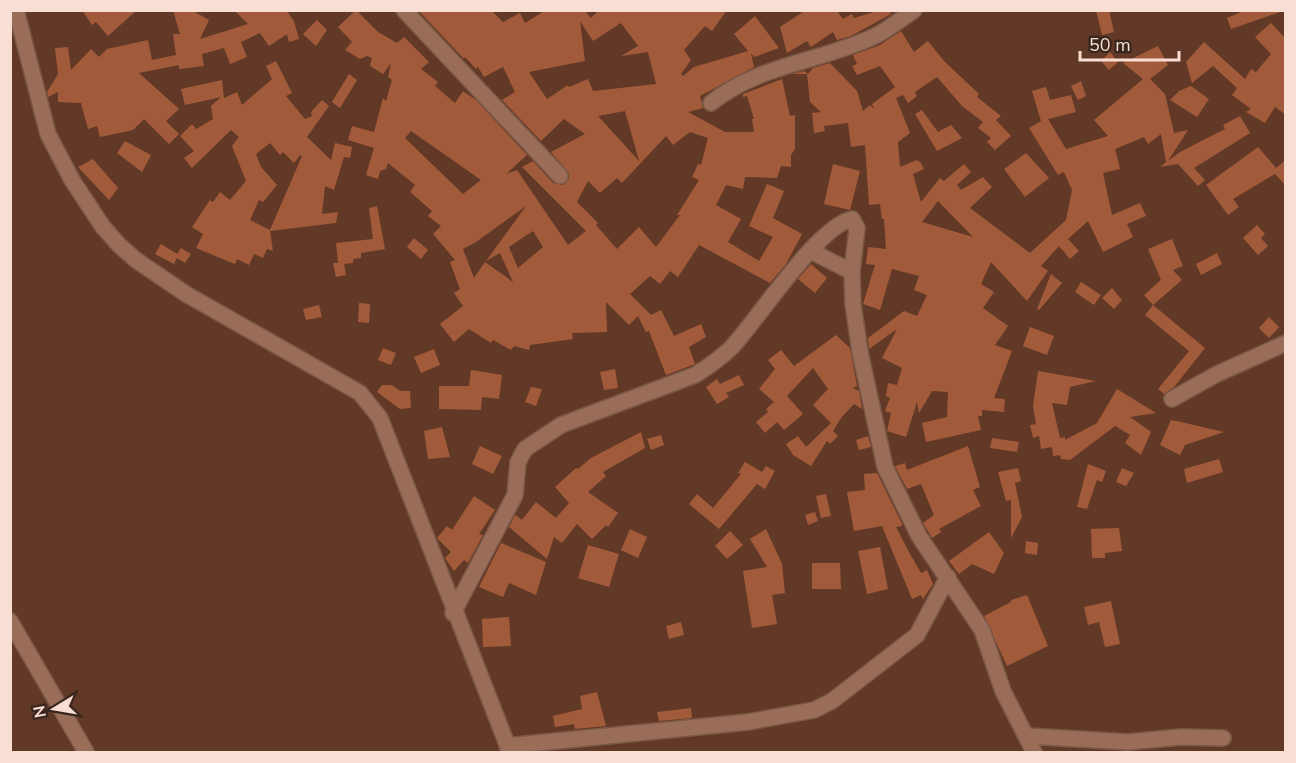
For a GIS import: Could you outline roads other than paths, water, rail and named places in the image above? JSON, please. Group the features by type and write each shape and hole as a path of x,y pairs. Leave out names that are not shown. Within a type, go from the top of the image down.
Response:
{"street":[{"path":"16,10 48,134 72,180 103,227 136,260 186,294 360,393 371,404 388,437 453,613 508,749 748,722 814,710 832,701 917,635 948,577"},
{"path":"404,10 560,176"},
{"path":"711,104 726,91 759,75 875,36 914,10"},
{"path":"453,613 515,495 518,462 525,449 561,425 695,375 711,365 731,348 829,232 852,219 857,228 852,272 861,352 885,467 919,536 988,641 1003,691 1034,753"},
{"path":"811,251 852,272"},
{"path":"1172,399 1217,374 1286,343"},
{"path":"10,621 86,753"},
{"path":"1027,736 1128,742 1181,737 1223,738"}]}
